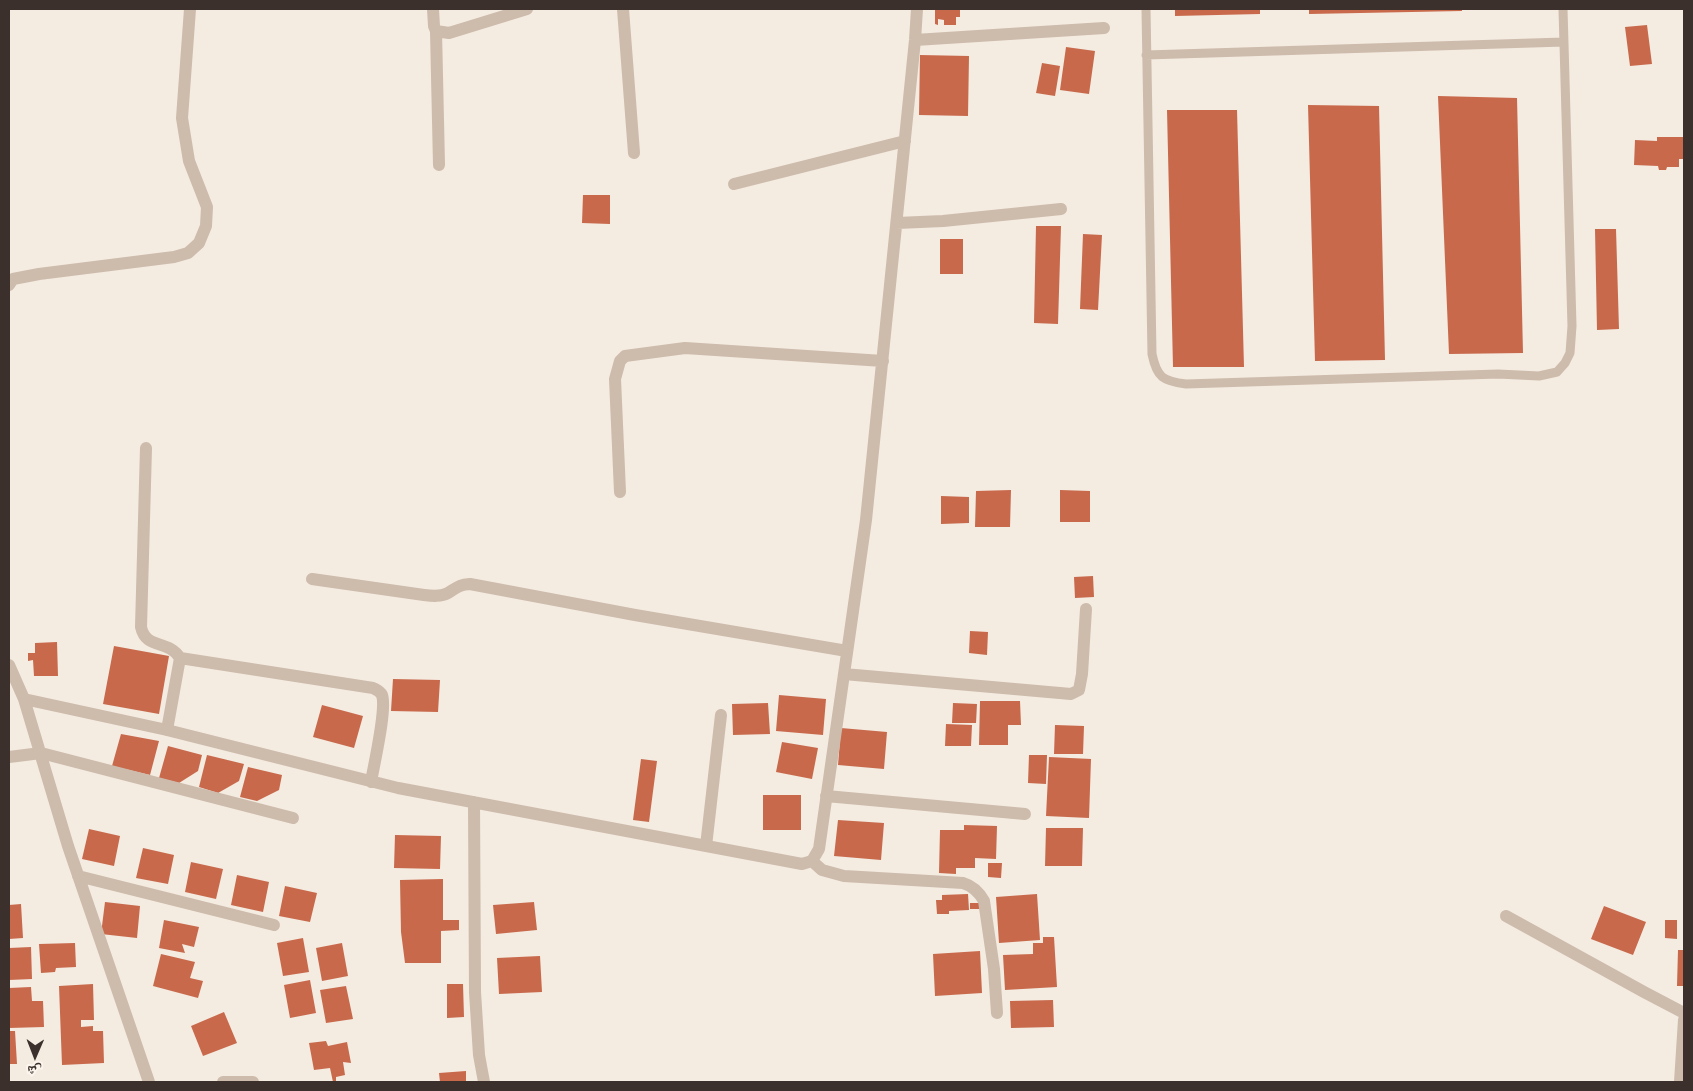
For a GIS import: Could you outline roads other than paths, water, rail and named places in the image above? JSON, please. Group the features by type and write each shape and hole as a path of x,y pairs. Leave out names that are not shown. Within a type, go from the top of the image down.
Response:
{"street":[{"path":"9,285 13,279 40,274 174,257 188,253 199,243 206,226 207,207 190,161 182,118 190,9"},
{"path":"433,9 436,31 439,165"},
{"path":"436,31 449,33 528,9"},
{"path":"623,9 634,153"},
{"path":"24,699 166,730 371,782 802,864 812,861 819,849 866,520 916,40 917,9"},
{"path":"916,40 1104,28"},
{"path":"734,184 905,141"},
{"path":"897,223 943,221 1061,209"},
{"path":"620,492 615,379 620,361 625,356 684,348 883,361"},
{"path":"146,448 141,627 143,635 150,641 174,650 180,658 373,688 380,691 383,697 383,710 371,782"},
{"path":"312,579 438,596 448,593 460,584 470,584 635,615 847,651"},
{"path":"844,674 1071,694 1079,690 1082,674 1086,609"},
{"path":"166,730 180,658"},
{"path":"9,665 24,699 78,876 149,1082"},
{"path":"706,846 721,715"},
{"path":"9,757 41,753 293,818"},
{"path":"826,796 1025,814"},
{"path":"474,802 475,992 479,1055 484,1082"},
{"path":"812,861 822,870 844,876 963,883 970,885 980,893 984,901 994,969 997,1013"},
{"path":"78,876 274,925"},
{"path":"1506,916 1684,1013"},
{"path":"1680,1082 1684,1020"},
{"path":"223,1082 253,1082"}],"lane":[{"path":"1146,9 1152,354 1155,370 1166,381 1186,384 1498,374 1540,376 1557,372 1565,363 1570,353 1572,326 1563,9"},
{"path":"1146,55 1564,42"}]}
